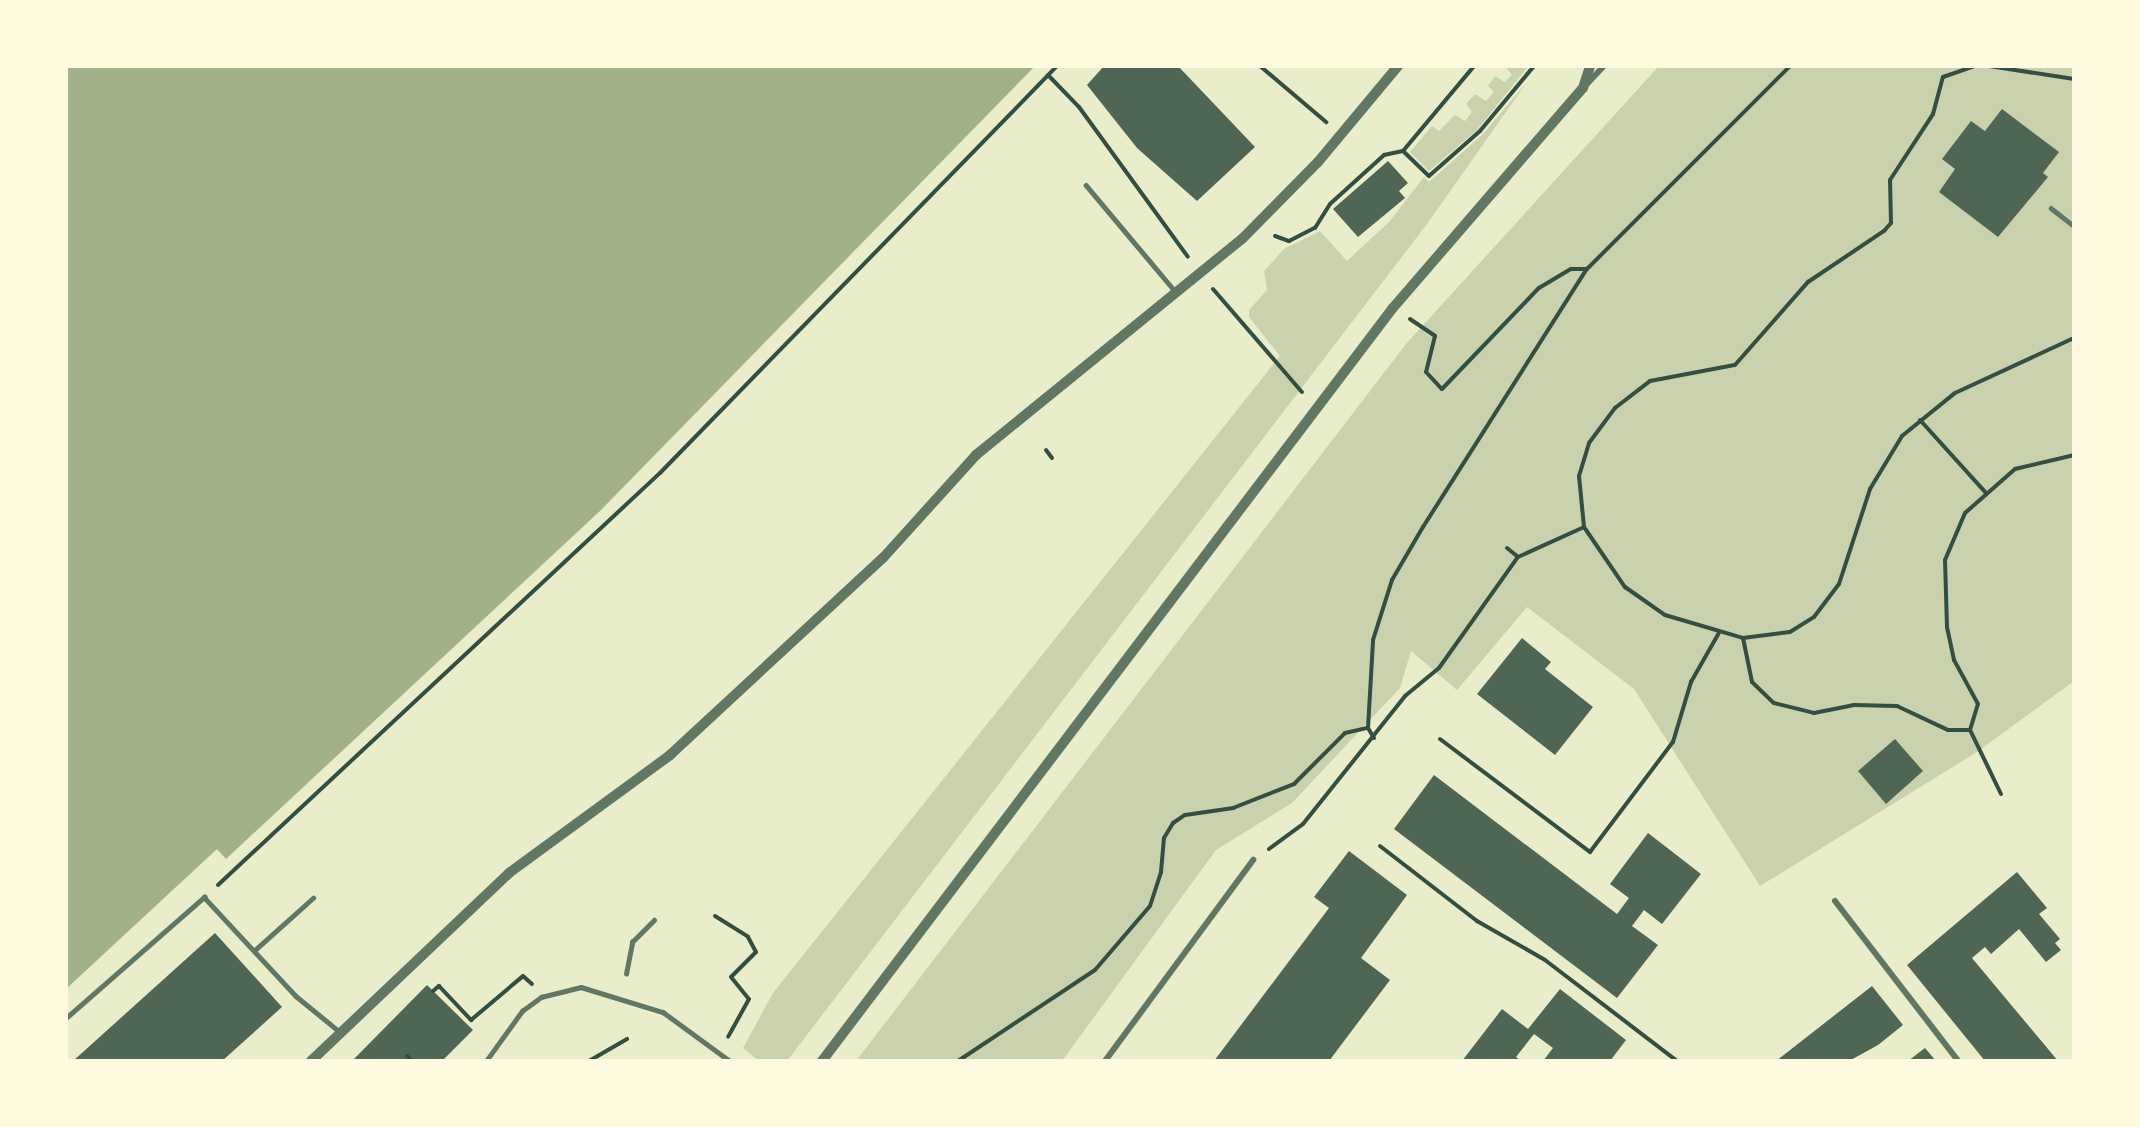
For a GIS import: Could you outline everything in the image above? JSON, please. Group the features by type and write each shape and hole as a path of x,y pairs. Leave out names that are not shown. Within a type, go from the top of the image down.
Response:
{"street":[{"path":"312,1061 509,873 670,756 891,551 968,461 1177,293 1261,221 1341,136 1398,66"},
{"path":"1583,88 1590,66"},
{"path":"822,1061 1392,309 1604,66"},
{"path":"1105,1061 1253,860"},
{"path":"1835,901 1958,1061"}],"lane":[{"path":"1086,185 1177,293"},
{"path":"2051,208 2074,226"},
{"path":"66,1018 204,897 340,1032"},
{"path":"255,950 313,898"},
{"path":"626,974 632,942 654,920"},
{"path":"486,1061 522,1011 541,997 581,987 663,1012 730,1061"}],"path":[{"path":"204,897 660,473 1057,66"},
{"path":"1260,66 1341,136"},
{"path":"1261,221 1283,241 1315,228 1330,204 1384,156 1403,151 1474,66"},
{"path":"1403,151 1429,176 1480,131 1534,66"},
{"path":"1374,738 1368,728 1373,640 1392,580 1587,269 1790,66"},
{"path":"1975,66 1943,77 1933,114 1890,180 1891,223 1884,231 1808,282 1735,365 1650,381 1615,408 1589,443 1579,476 1584,527 1609,569 1642,601 1674,619 1743,639 1790,632 1827,603 1882,464 1920,420 1955,393 2074,338"},
{"path":"1989,66 2074,79"},
{"path":"1048,75 1079,107 1200,274 1318,408"},
{"path":"1425,327 1435,336 1426,372 1442,389 1539,288 1571,269 1587,269"},
{"path":"1920,420 1986,493"},
{"path":"1046,450 1052,458"},
{"path":"2001,794 1970,730 1978,704 1954,660 1947,627 1945,560 1953,532 1986,493 2034,461 2074,455"},
{"path":"1253,860 1303,824 1374,738 1405,696 1439,668 1518,557 1584,527"},
{"path":"1507,548 1518,557"},
{"path":"1440,739 1590,852 1673,742 1691,682 1719,633"},
{"path":"1743,639 1752,682 1774,703 1814,713 1854,705 1897,706 1948,730 1970,730"},
{"path":"958,1061 1095,970 1150,906 1161,872 1164,838 1173,823 1185,815 1233,808 1294,783 1345,733 1368,728"},
{"path":"1380,846 1477,921 1545,960 1677,1061"},
{"path":"715,916 748,937 756,952 731,978 749,999 732,1024"},
{"path":"433,991 439,986 471,1020 516,980"},
{"path":"589,1061 627,1039"},
{"path":"407,1056 412,1061"}],"shaded area":[{"path":"66,66 1035,66 600,511 226,859 217,849 66,989"},
{"path":"1505,66 1527,68 1477,130 1429,171 1410,152 1432,126 1439,131 1455,115 1465,121 1472,112 1466,104 1475,94 1486,101 1494,92 1488,86 1495,76 1505,82 1512,75"},
{"path":"1659,66 2074,66 2074,681 1977,752 1760,886 1634,689 1527,607 1457,690 1411,651 1400,688 1292,803 1216,850 1062,1061 856,1061 1406,344"},
{"path":"1527,82 1427,224 787,1061 759,1061 743,1048 773,993 1280,356 1249,317 1249,310 1267,290 1264,271 1284,249 1320,231 1347,261 1389,222 1424,177 1429,182 1482,135"}],"building":[{"path":"1104,66 1178,66 1255,147 1197,201 1137,148 1087,85"},
{"path":"2002,109 2059,152 2043,173 2048,177 1998,237 1939,192 1955,169 1942,159 1971,121 1985,131"},
{"path":"1388,161 1408,183 1399,191 1405,198 1358,237 1333,209"},
{"path":"1522,638 1551,662 1545,669 1593,707 1555,755 1477,694"},
{"path":"1895,739 1923,771 1886,804 1858,771"},
{"path":"1434,775 1617,914 1629,898 1610,884 1648,833 1701,874 1662,924 1644,910 1632,926 1658,945 1617,998 1394,829"},
{"path":"1349,851 1407,895 1361,958 1390,980 1329,1061 1214,1061 1329,908 1314,897"},
{"path":"2017,872 2047,908 2039,914 2060,939 2055,943 2061,950 2046,962 2019,929 1991,954 1985,947 1972,958 2058,1061 1985,1061 1907,965"},
{"path":"215,933 282,1007 222,1061 73,1061"},
{"path":"427,985 473,1030 442,1061 352,1061"},
{"path":"1872,986 1903,1025 1878,1045 1849,1061 1776,1061"},
{"path":"1560,989 1626,1040 1610,1061 1543,1061 1553,1048 1534,1034 1516,1057 1521,1061 1462,1061 1502,1009 1528,1029"},
{"path":"1925,1048 1936,1061 1908,1061"}]}
